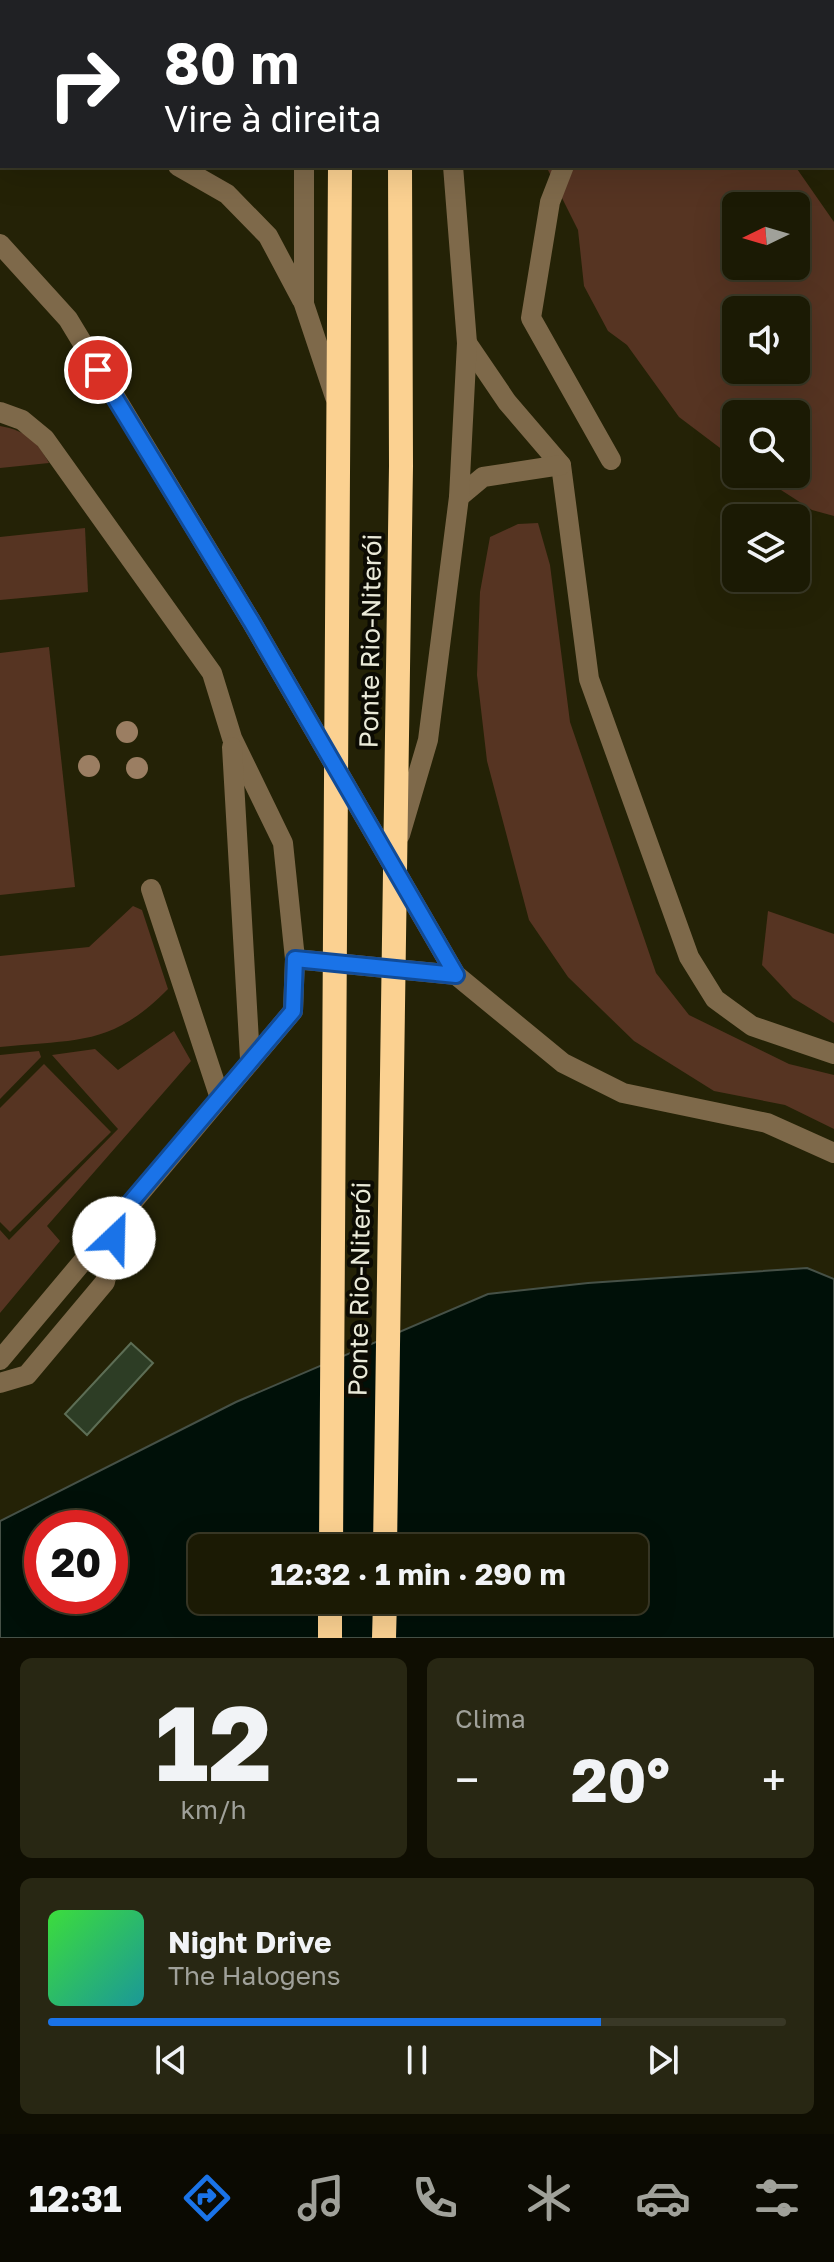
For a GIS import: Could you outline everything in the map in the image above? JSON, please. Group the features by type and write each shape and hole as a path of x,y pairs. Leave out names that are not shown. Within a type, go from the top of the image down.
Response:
{"highway":[{"name":"Ponte Rio-Niterói","path":"331,1534 340,168"},
{"name":"Ponte Rio-Niterói","path":"385,1534 401,466 400,168"},
{"path":"330,1614 330,1638"},
{"path":"384,1638 385,1614"}],"lane":[{"path":"182,168 227,194 268,236 304,304 339,410"},
{"path":"304,168 304,304"},
{"path":"395,850 428,740 459,497 467,343 453,168"},
{"path":"563,168 550,202 531,318 611,460"},
{"path":"0,244 68,319 251,621 456,975 563,1063 623,1093 767,1123 834,1153"},
{"path":"467,343 507,402 561,465 589,679 689,957 715,999 752,1026 834,1054"},
{"path":"0,412 22,420 45,439 212,673 232,738 283,843 295,959 293,1011 219,1095 0,1360"},
{"path":"459,497 483,477 561,465"},
{"path":"232,738 250,1059"},
{"path":"151,889 219,1095"},
{"path":"295,959 456,975"},
{"path":"0,1383 27,1375 105,1282 119,1216"}],"shaded area":[{"path":"547,168 796,168 834,222 834,516 812,510 810,504 803,504 778,488 810,488 810,400 722,400 722,449 679,417 627,345 608,331 584,286 578,230"},
{"path":"0,426 30,438 49,463 0,468"},
{"path":"538,523 550,565 570,722 656,973 689,1015 789,1064 834,1075 834,1129 785,1105 714,1091 634,1041 568,977 529,920 487,761 477,675 480,592 490,537 518,524"},
{"path":"85,528 88,592 0,600 0,537"},
{"path":"49,647 75,887 0,895 0,653"},
{"path":"133,906 142,910 168,989 148,1008 110,1031 72,1040 0,1047 0,956 89,947"},
{"path":"768,911 834,934 834,1023 793,998 762,965"},
{"path":"174,1031 191,1061 47,1226 60,1241 0,1313 0,1230 9,1240 118,1129 52,1055 95,1049 118,1070"},
{"path":"39,1051 41,1057 0,1099 0,1055"},
{"path":"44,1064 111,1132 10,1232 0,1222 0,1108"},
{"path":"807,1268 834,1279 834,1638 0,1638 0,1521 236,1402 488,1294 588,1283"}],"building":[{"path":"131,1343 153,1363 87,1435 65,1414"}],"route":[{"path":"98,370 251,621 456,975 295,959 293,1011 119,1216 114,1238"}]}
